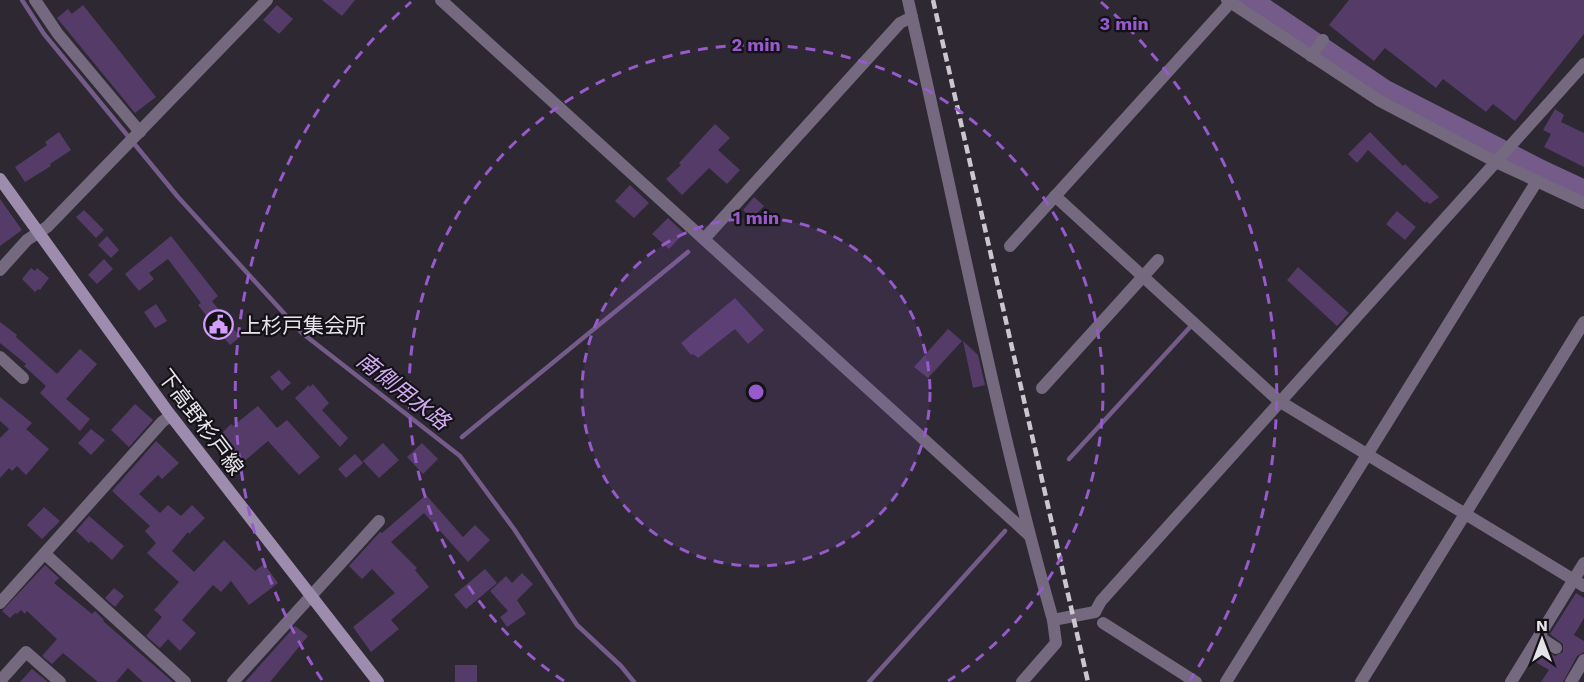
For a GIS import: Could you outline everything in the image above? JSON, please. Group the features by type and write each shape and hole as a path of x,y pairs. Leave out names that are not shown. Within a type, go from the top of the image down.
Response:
{"main road":[{"name":"下高野杉戸線","path":"0,179 170,416 378,682"}],"street":[{"path":"35,0 58,34 140,132"},
{"path":"0,270 27,240 40,233 140,132 267,0"},
{"path":"441,0 1029,535"},
{"path":"908,0 1029,535 1053,620 1056,643 1022,682"},
{"path":"1010,246 1228,1 1380,101 1496,162 1584,203"},
{"path":"704,239 900,23 912,17"},
{"path":"1311,56 1323,39"},
{"path":"1095,612 1101,601 1279,401 1584,64"},
{"path":"1226,682 1537,181"},
{"path":"1055,196 1279,401 1579,583"},
{"path":"1042,388 1158,260"},
{"path":"1361,682 1584,321"},
{"path":"0,357 23,378"},
{"path":"0,603 162,422 170,416"},
{"path":"233,682 379,521"},
{"path":"45,554 185,682"},
{"path":"1511,682 1539,637 1579,583 1584,563"},
{"path":"1053,620 1095,612"},
{"path":"1095,612 1103,623 1196,682"},
{"path":"1539,637 1556,648"},
{"path":"0,681 26,652 60,682"},
{"path":"1571,682 1584,660"}],"building":[{"path":"322,0 355,0 342,16"},
{"path":"1349,0 1584,0 1584,34 1515,121 1493,104 1486,112 1443,79 1436,88 1385,48 1374,61 1329,25"},
{"path":"83,5 156,97 135,113 57,18 68,9 72,14"},
{"path":"277,5 293,19 279,34 263,20"},
{"path":"1555,109 1564,115 1561,122 1584,133 1584,167 1544,147 1551,134 1543,130"},
{"path":"715,124 730,138 718,150 740,170 727,184 709,168 682,195 666,179 681,165 679,163"},
{"path":"59,132 71,150 25,182 15,167 47,145 45,142"},
{"path":"1370,132 1403,166 1405,164 1439,197 1430,204 1426,201 1425,203 1368,150 1357,163 1348,154"},
{"path":"630,185 649,203 634,218 615,201"},
{"path":"754,197 764,206 752,219 743,210"},
{"path":"0,199 22,230 0,246"},
{"path":"84,210 104,230 96,238 76,217"},
{"path":"1397,211 1416,227 1405,240 1386,224"},
{"path":"668,218 684,233 669,249 652,234"},
{"path":"107,236 119,250 111,258 98,245"},
{"path":"171,236 218,296 212,301 240,337 230,345 198,305 201,303 168,259 149,273 154,279 139,291 125,274"},
{"path":"104,259 113,269 97,284 88,275"},
{"path":"1298,267 1349,313 1337,326 1287,280"},
{"path":"31,268 35,271 37,268 49,278 40,290 35,292 22,279"},
{"path":"735,298 764,330 748,344 735,329 698,358 691,355 681,343"},
{"path":"156,304 167,321 155,328 144,312"},
{"path":"0,322 17,335 16,337 57,374 80,349 97,364 66,399 90,419 80,431 40,393 46,386 24,366 26,364 0,343"},
{"path":"948,329 962,341 928,378 914,367"},
{"path":"963,341 978,355 985,385 973,388"},
{"path":"279,370 291,383 282,391 270,377"},
{"path":"313,384 329,403 322,410 348,438 340,447 295,398"},
{"path":"0,397 32,423 26,429 49,449 26,475 17,466 12,471 9,468 0,478 0,438 9,429 0,421"},
{"path":"135,404 153,420 129,447 111,430"},
{"path":"258,406 277,428 287,420 320,457 299,475 268,441 242,463 219,436 231,424 233,426"},
{"path":"91,429 105,440 91,455 78,443"},
{"path":"156,441 179,463 162,479 158,475 139,494 160,513 168,505 181,516 192,505 205,518 189,534 188,532 172,551 194,572 224,540 255,571 264,564 278,583 249,605 231,581 221,592 213,585 182,620 196,633 180,651 168,639 160,648 146,636 162,617 154,610 179,582 147,553 156,543 145,531 150,526 112,491"},
{"path":"383,443 399,460 379,478 363,461"},
{"path":"422,443 438,459 423,474 407,457"},
{"path":"355,454 363,463 346,478 338,469"},
{"path":"426,495 463,537 475,525 490,540 468,562 424,513 391,542 417,568 415,570 429,587 391,620 399,629 371,652 353,627 395,593 372,569 362,579 349,566 380,532 382,533"},
{"path":"44,507 60,521 42,539 27,525"},
{"path":"89,516 124,546 112,560 76,531"},
{"path":"45,565 59,578 54,583 92,614 95,611 103,621 173,682 143,682 128,668 116,682 98,682 63,653 52,664 42,656 57,639 27,611 25,614 21,610 10,618 2,611"},
{"path":"485,569 497,583 466,609 454,595"},
{"path":"522,573 533,584 517,600 526,614 507,627 500,617 508,611 490,591 506,576 512,583"},
{"path":"114,588 124,596 115,607 105,598"},
{"path":"1576,593 1584,598 1584,618 1574,635 1584,641 1584,652 1577,656 1563,682 1541,682 1549,670 1534,661 1541,648 1555,656 1563,652 1563,644 1550,634"},
{"path":"295,626 308,636 270,682 245,682"},
{"path":"455,665 477,665 477,682 455,682"},
{"path":"32,669 48,682 20,682"}],"waterway":[{"name":"南側用水路","path":"22,0 44,34 178,197 302,333 460,456 514,529 577,625 621,666 634,682"},
{"path":"1247,0 1383,92 1584,193"},
{"path":"462,437 688,252"},
{"path":"1069,459 1191,326"},
{"path":"869,682 1005,531"}],"railway":[{"path":"933,0 1088,682"}],"place":[{"name":"上杉戸集会所","path":"219,325"}]}
